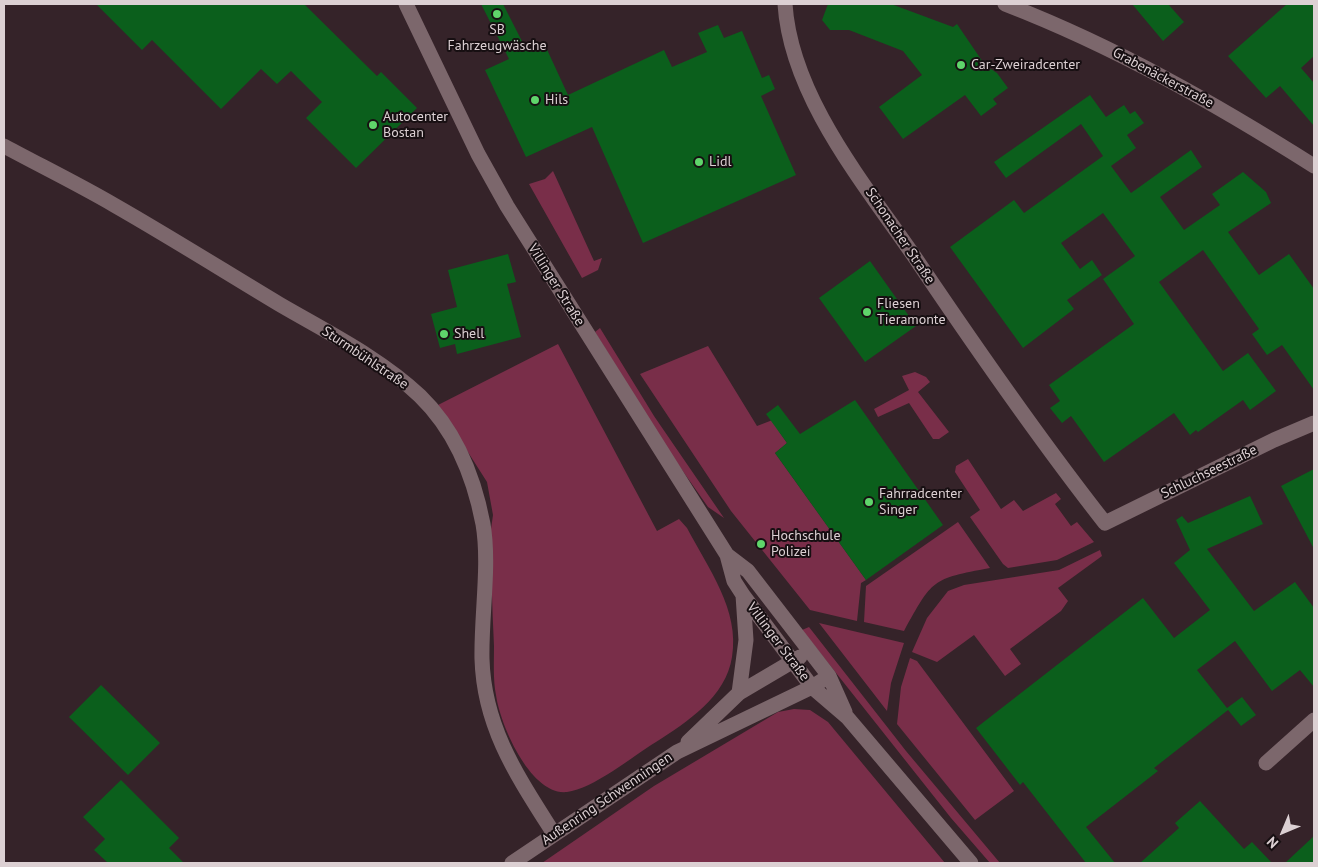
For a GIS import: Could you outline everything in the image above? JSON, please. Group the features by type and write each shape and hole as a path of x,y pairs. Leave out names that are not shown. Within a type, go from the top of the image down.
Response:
{"street":[{"name":"Villinger Straße","path":"406,4 478,154 507,206 727,555 734,581 743,596 812,687 847,717 970,863"},
{"name":"Schonacher Straße","path":"785,4 786,18 804,83 833,138 975,346 1065,472 1105,523"},
{"name":"Grabenäckerstraße","path":"1005,4 1054,23 1193,92 1314,166"},
{"name":"Sturmbühlstraße","path":"4,146 112,204 350,346 393,375 421,397 461,452 468,468 483,525 482,659 486,700 496,735 516,774 554,834"},
{"name":"Schluchseestraße","path":"1105,523 1274,440 1314,423"},
{"name":"Villinger Straße","path":"727,555 748,571 829,676 847,717"},
{"path":"739,693 746,640 743,596"},
{"name":"Außenring Schwenningen","path":"677,752 739,693 809,651"},
{"name":"Außenring Schwenningen","path":"512,863 677,752 812,687 829,676"},
{"path":"1266,763 1314,720"}],"shaded area":[{"path":"553,171 594,261 602,258 598,270 582,278 529,184 545,179"},
{"path":"600,328 654,416 724,518 708,507 668,450 595,332"},
{"path":"558,344 657,531 679,519 687,528 713,574 727,606 733,640 732,657 728,671 722,684 703,707 680,726 601,779 577,790 567,792 554,790 541,783 530,771 511,740 499,708 494,683 491,544 493,515 487,482 438,405"},
{"path":"708,346 757,426 783,416 778,430 787,443 775,453 866,580 861,583 857,621 810,610 731,511 640,374"},
{"path":"915,372 926,377 930,382 918,392 949,432 939,439 933,439 909,403 878,417 874,409 909,390 902,376"},
{"path":"968,459 1001,509 1014,500 1023,511 1056,493 1061,499 1055,504 1071,526 1077,522 1094,542 1057,560 1008,568 1003,564 970,517 980,510 955,472 956,466"},
{"path":"958,522 990,568 956,575 936,584 921,601 904,631 864,622 866,586"},
{"path":"1100,550 1102,556 1058,588 1068,601 1061,611 1010,649 1021,664 1005,676 974,635 937,662 912,652 927,618 948,591 964,585 1059,570"},
{"path":"819,623 904,643 891,683 887,711"},
{"path":"809,627 906,751 1000,863 990,863 951,818 802,630"},
{"path":"910,658 917,661 1014,791 975,820 897,724 901,687"},
{"path":"794,709 810,710 828,722 945,863 542,863 654,786 778,712"}],"building":[{"path":"96,4 304,4 377,76 381,72 417,108 356,168 306,118 322,102 291,71 277,84 261,69 221,109 152,40 142,50"},
{"path":"481,4 503,4 527,51 544,43 568,95 664,50 672,67 707,52 698,33 718,25 724,38 742,31 762,78 769,75 775,89 761,96 796,175 643,243 592,127 526,157 485,70 509,59"},
{"path":"828,4 891,4 953,27 957,24 989,71 991,69 997,73 1008,88 993,99 997,104 981,116 965,95 903,139 879,107 922,75 903,51 849,30 830,30 822,20"},
{"path":"1132,4 1168,4 1184,22 1163,41"},
{"path":"1287,4 1314,4 1314,56 1301,68 1314,83 1314,126 1280,86 1266,98 1228,56"},
{"path":"1090,95 1106,117 1124,105 1130,114 1135,111 1144,123 1127,135 1136,148 1111,166 1131,193 1191,150 1202,167 1160,197 1184,230 1220,205 1212,194 1243,172 1266,192 1271,203 1228,232 1259,275 1289,254 1314,289 1314,390 1282,345 1267,355 1252,334 1259,329 1203,250 1159,282 1223,371 1248,353 1276,391 1250,410 1243,400 1198,432 1196,430 1190,435 1174,413 1104,462 1071,416 1062,423 1050,408 1060,401 1049,385 1134,324 1103,279 1135,256 1103,213 1061,243 1080,269 1092,260 1102,275 1067,300 1074,309 1023,348 950,247 1014,200 1024,213 1103,156 1081,124 1006,178 994,162"},
{"path":"508,254 516,282 507,284 521,337 457,354 455,344 440,348 431,314 457,307 448,270"},
{"name":"Fliesen Tieramonte","path":"870,261 916,326 865,362 819,298"},
{"name":"Fahrradcenter Singer","path":"855,400 943,525 866,580 775,453 787,443 766,414 778,405 800,434"},
{"path":"1314,469 1314,549 1281,486"},
{"path":"1250,496 1263,524 1207,549 1254,611 1295,582 1314,608 1314,687 1300,670 1272,691 1235,641 1197,670 1227,708 1242,697 1256,715 1241,726 1228,710 1154,768 1158,771 1086,827 1115,863 1086,863 1023,782 1020,785 976,728 1143,598 1174,638 1210,610 1174,563 1190,550 1176,520 1182,516 1188,523"},
{"path":"101,685 160,743 128,775 69,717"},
{"path":"121,780 179,838 169,848 184,863 108,863 94,850 105,839 83,817"},
{"path":"1200,801 1244,849 1252,842 1272,863 1140,863 1179,828 1175,823"},
{"path":"1314,836 1314,863 1285,863"}],"place":[{"name":"SB Fahrzeugwäsche","path":"497,14"},
{"name":"Car-Zweiradcenter","path":"961,65"},
{"name":"Hils","path":"535,100"},
{"name":"Autocenter Bostan","path":"373,125"},
{"name":"Lidl","path":"699,162"},
{"name":"Fliesen Tieramonte","path":"867,312"},
{"name":"Shell","path":"444,334"},
{"name":"Fahrradcenter Singer","path":"869,502"},
{"name":"Hochschule Polizei","path":"761,544"}]}
